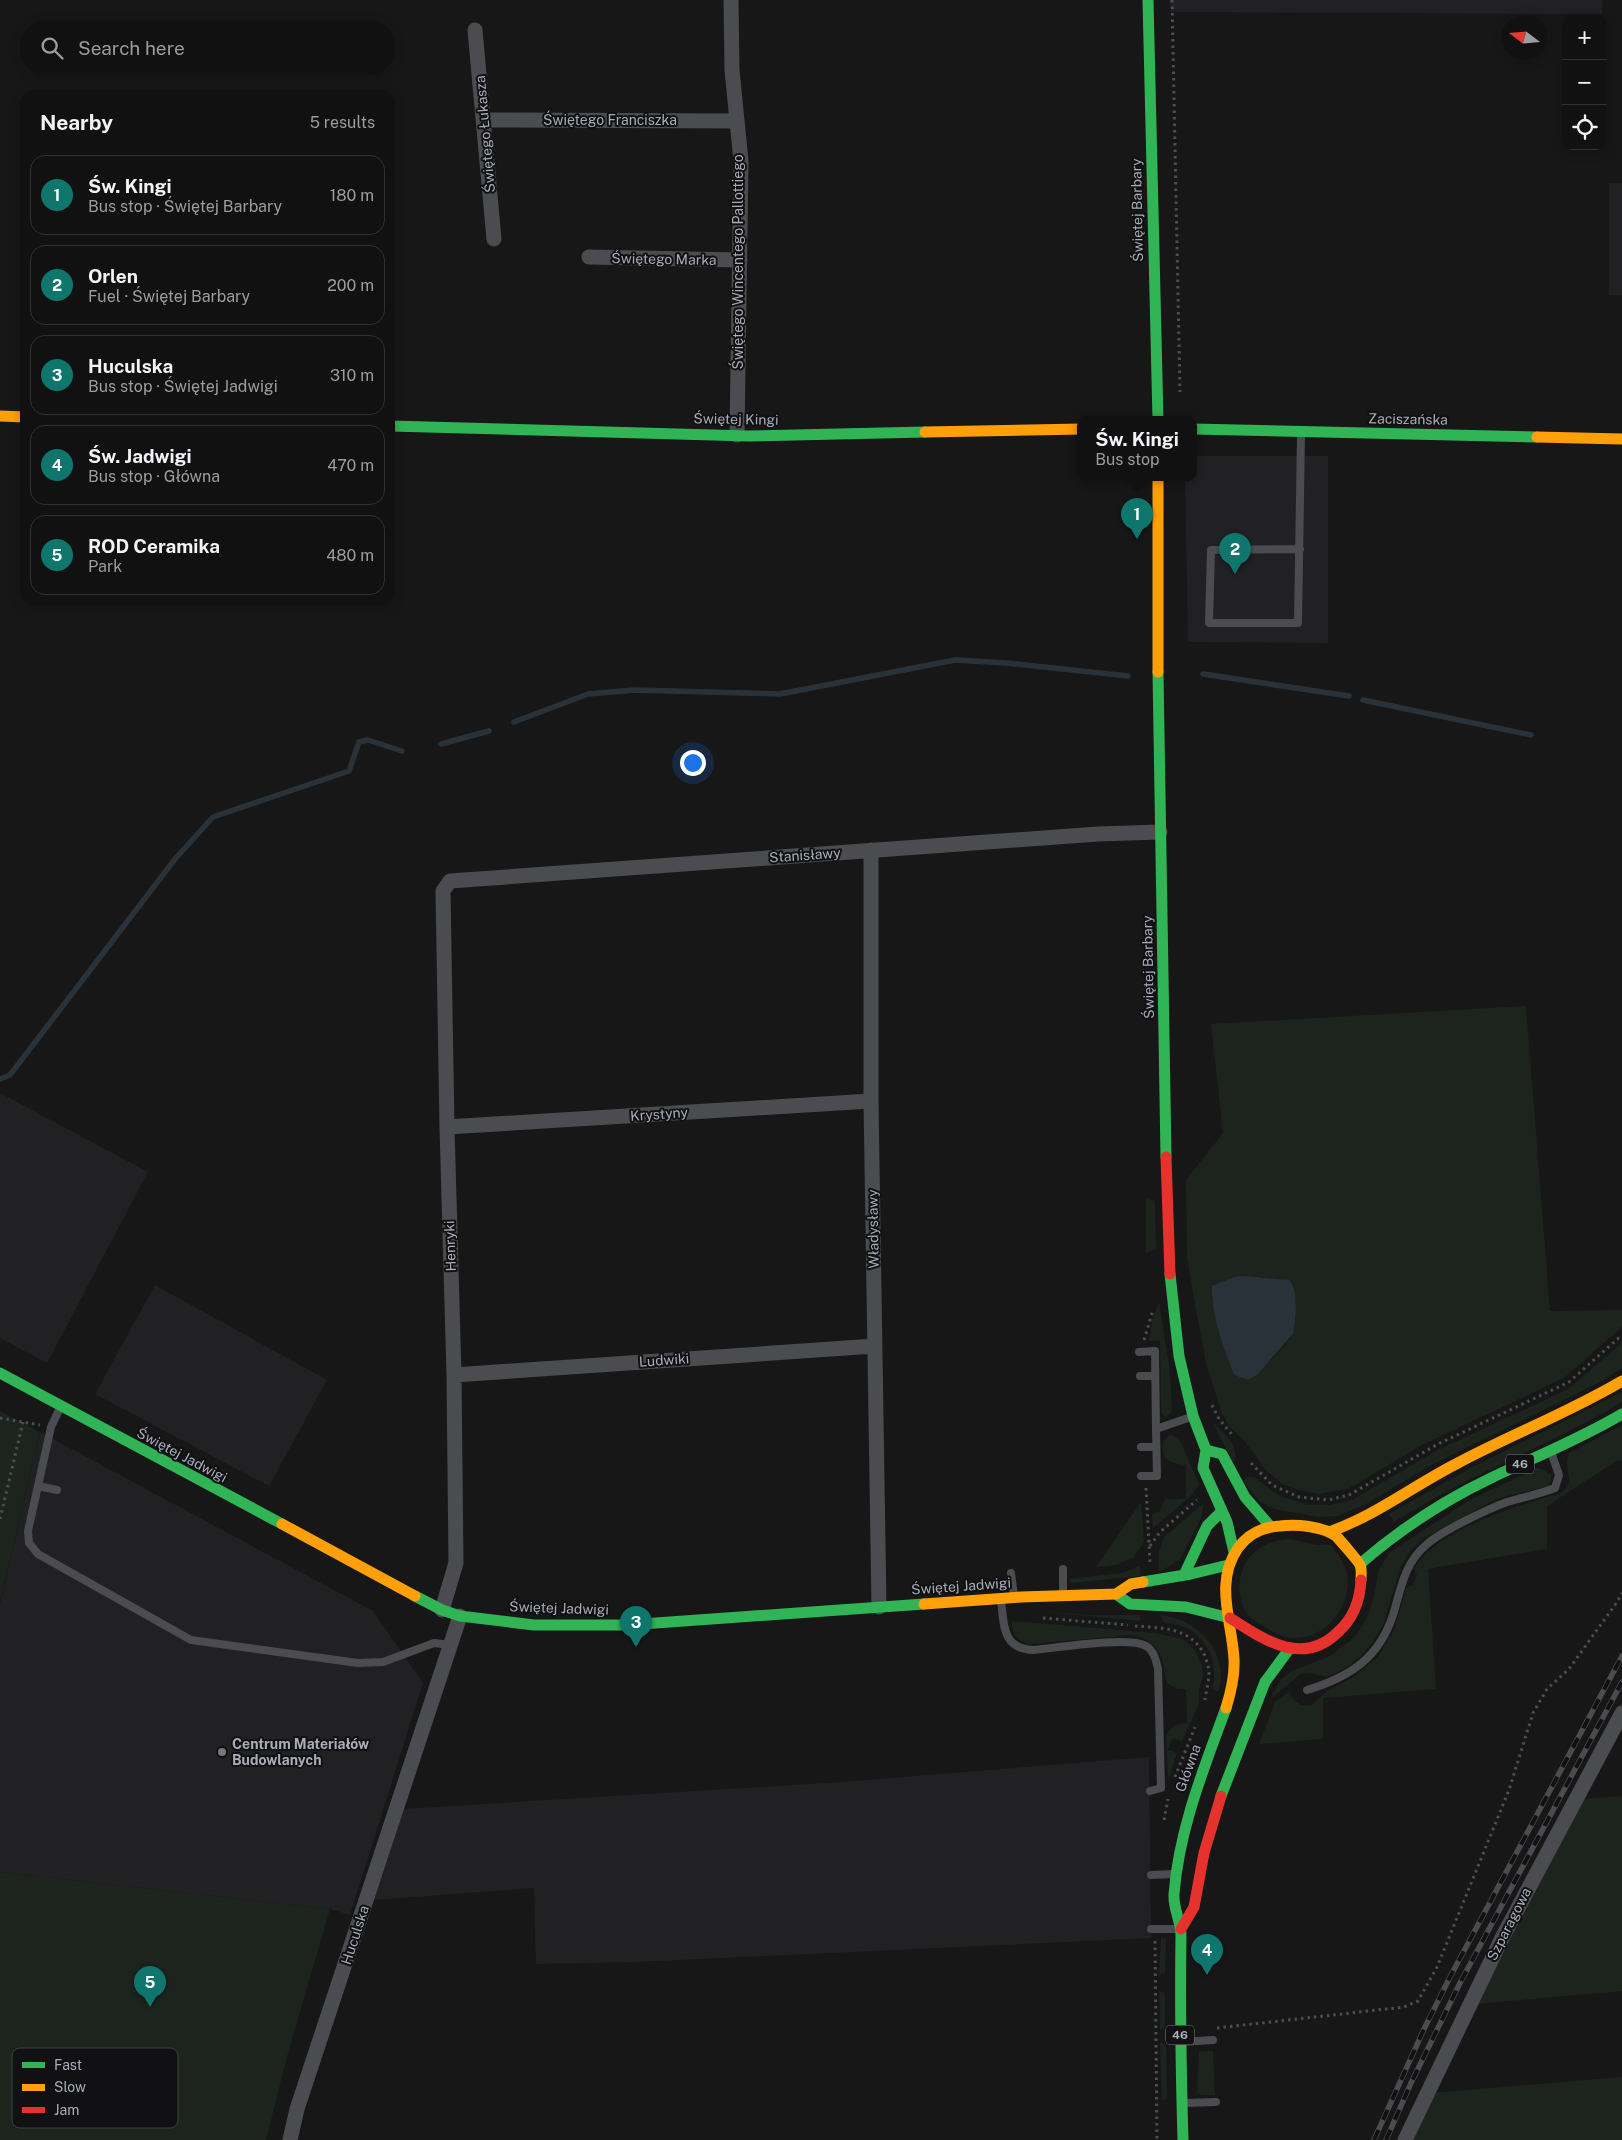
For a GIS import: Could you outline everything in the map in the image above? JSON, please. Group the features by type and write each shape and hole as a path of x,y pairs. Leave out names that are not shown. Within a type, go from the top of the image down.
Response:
{"main road":[{"name":"Świętej Barbary","path":"1148,0 1158,416"},
{"path":"0,416 20,417"},
{"name":"Świętej Kingi","path":"395,426 737,435 1077,429"},
{"name":"Zaciszańska","path":"1197,429 1622,439"},
{"name":"Świętej Barbary","path":"1158,481 1160,832 1168,1258 1179,1356 1193,1416 1206,1450 1203,1468 1227,1522 1234,1552"},
{"name":"Świętej Jadwigi","path":"0,1373 442,1610 460,1616 534,1625 628,1625 1014,1597 1116,1594 1131,1584 1228,1565"},
{"name":"46","path":"1230,1618 1224,1596 1224,1581 1228,1565 1234,1552 1242,1542 1252,1535 1270,1526 1296,1525 1328,1532 1348,1527 1454,1465 1567,1412 1622,1380"},
{"name":"46","path":"1360,1564 1390,1538 1489,1479 1598,1428 1622,1414"},
{"path":"1206,1450 1222,1454 1245,1497 1270,1526"},
{"path":"1184,1575 1207,1526 1222,1511"},
{"path":"1230,1618 1266,1641 1290,1648 1316,1650 1329,1642 1344,1627 1356,1609 1362,1579 1360,1564 1352,1559 1340,1540 1328,1532"},
{"name":"Świętej Jadwigi","path":"1116,1594 1130,1604 1186,1607 1230,1618"},
{"name":"Główna","path":"1182,2140 1181,1929 1174,1906 1189,1815 1232,1690 1236,1663 1230,1618"},
{"path":"1181,1929 1194,1907 1201,1889 1206,1844 1223,1788 1266,1682 1290,1648"}],"street":[{"name":"Świętego Wincentego Pallottiego","path":"731,0 732,70 741,161 737,435"},
{"name":"Świętego Łukasza","path":"475,30 494,239"},
{"name":"Świętego Franciszka","path":"483,120 736,121"},
{"name":"Świętego Marka","path":"589,257 740,260"},
{"name":"Stanisławy","path":"450,881 1098,834 1160,832"},
{"name":"Władysławy","path":"871,850 871,1100 879,1607"},
{"name":"Henryki","path":"442,1610 456,1563 454,1375 446,1127 443,891 450,881"},
{"name":"Krystyny","path":"446,1127 871,1100"},
{"name":"Ludwiki","path":"454,1375 874,1346"},
{"name":"Huculska","path":"290,2140 297,2109 460,1616"},
{"name":"Szparagowa","path":"1405,2140 1502,1938 1622,1713"}],"lane":[{"path":"1300,549 1211,550 1209,622 1298,623 1300,549 1301,432"},
{"path":"1140,1352 1155,1351 1157,1476 1141,1476"},
{"path":"1140,1376 1155,1376"},
{"path":"61,1406 51,1427 28,1531 29,1543 34,1551 191,1640 358,1663 383,1662 434,1642 450,1645"},
{"path":"1156,1429 1193,1416"},
{"path":"1141,1447 1156,1447"},
{"path":"1307,1690 1339,1679 1363,1663 1374,1652 1388,1628 1407,1569 1426,1544 1494,1508 1555,1488 1559,1475 1550,1450"},
{"path":"38,1486 57,1490"},
{"path":"1063,1569 1063,1596"},
{"path":"1011,1573 1014,1597"},
{"path":"1001,1598 1006,1635 1020,1649 1034,1650 1129,1641 1144,1645 1154,1654 1158,1669 1161,1788 1150,1791"},
{"path":"1150,1874 1178,1874"},
{"path":"1153,1929 1181,1929"},
{"path":"1181,2037 1213,2040"},
{"path":"1182,2103 1216,2102"}],"path":[{"path":"1172,0 1180,392"},
{"path":"1249,1458 1272,1485 1290,1494 1318,1500 1349,1495 1438,1444 1569,1382 1622,1335"},
{"path":"1211,1400 1219,1419 1238,1441"},
{"path":"0,1418 51,1427"},
{"path":"0,1519 23,1422"},
{"path":"1150,1547 1160,1532 1203,1495"},
{"path":"1181,2037 1404,2007 1418,2001 1437,1967 1509,1790 1533,1713 1547,1689 1569,1669 1622,1593"},
{"path":"1033,1617 1173,1630 1187,1635 1198,1645 1208,1665 1204,1706"},
{"path":"1174,1780 1197,1722"},
{"path":"1164,1822 1169,1796"},
{"path":"1153,1929 1157,2140"}],"shaded area":[{"path":"1170,0 1602,0 1602,14 1171,12"},
{"path":"1609,183 1622,183 1622,295 1609,295"},
{"path":"1197,456 1328,456 1328,643 1188,642 1185,481 1197,481"},
{"path":"1526,1006 1550,1311 1622,1310 1622,1327 1564,1378 1422,1445 1348,1489 1319,1494 1298,1490 1281,1483 1266,1470 1243,1439 1231,1429 1222,1414 1207,1367 1187,1256 1186,1180 1223,1133 1211,1024","holes":["1244,1276 1284,1279 1292,1283 1295,1294 1296,1314 1293,1333 1280,1351 1253,1377 1248,1380 1234,1375 1222,1340 1211,1297"]},
{"path":"0,1093 148,1172 47,1363 0,1338"},
{"path":"1146,1198 1155,1201 1156,1249 1146,1253"},
{"path":"1244,1276 1289,1280 1294,1290 1296,1306 1293,1334 1258,1374 1248,1380 1234,1375 1219,1332 1212,1297 1212,1286 1234,1277"},
{"path":"155,1285 327,1380 269,1486 95,1394"},
{"path":"1159,1302 1169,1365 1172,1407 1171,1413 1165,1417 1161,1412 1160,1341 1149,1341 1152,1321"},
{"path":"1622,1343 1622,1368 1602,1381 1431,1465 1366,1504 1338,1516 1319,1517 1274,1509 1259,1501 1243,1481 1248,1477 1254,1477 1280,1496 1307,1505 1330,1505 1352,1500 1438,1450 1568,1389"},
{"path":"1622,1392 1622,1402 1594,1418 1478,1475 1421,1505 1394,1522 1389,1514 1469,1469"},
{"path":"0,1411 40,1432 0,1602"},
{"path":"1212,1422 1226,1435 1233,1445 1235,1451 1234,1463"},
{"path":"1622,1425 1622,1461 1616,1461 1547,1506 1547,1549 1428,1569 1436,1689 1323,1698 1323,1739 1259,1744 1275,1702 1290,1691 1293,1699 1298,1703 1312,1705 1327,1691 1352,1678 1378,1657 1395,1628 1406,1588 1413,1585 1417,1575 1414,1569 1425,1555 1440,1542 1480,1521 1501,1512 1560,1493 1565,1489 1569,1480 1567,1459 1569,1453"},
{"path":"40,1432 373,1611 423,1683 350,1915 330,1909 0,1872 0,1604"},
{"path":"1170,1435 1176,1437 1181,1442 1199,1485 1189,1498 1153,1528 1152,1515 1160,1511 1165,1499 1186,1499 1186,1465 1171,1462 1163,1452 1163,1441"},
{"path":"1537,1468 1551,1475 1551,1481 1548,1486 1496,1499 1424,1538 1410,1551 1401,1566 1383,1625 1374,1641 1361,1656 1347,1667 1327,1677 1309,1673 1301,1674 1270,1699 1280,1681 1292,1671 1330,1656 1354,1638 1366,1620 1373,1600 1379,1569 1390,1552 1468,1501"},
{"path":"1141,1502 1144,1542 1133,1558 1116,1565 1067,1570 1096,1567"},
{"path":"1203,1504 1202,1517 1180,1560 1159,1572 1159,1551 1164,1537"},
{"path":"1289,1539 1317,1545 1331,1545 1344,1564 1348,1579 1347,1592 1337,1615 1319,1631 1308,1636 1296,1638 1277,1634 1251,1618 1243,1607 1239,1587 1246,1561 1256,1551 1275,1541"},
{"path":"1140,1566 1140,1576 1071,1583 1068,1579 1123,1573"},
{"path":"1020,1609 1088,1615 1140,1615 1140,1621"},
{"path":"1160,1615 1186,1623 1198,1630 1208,1640 1220,1664 1221,1678 1218,1692 1212,1689 1214,1681 1213,1664 1208,1649 1203,1642 1187,1628 1164,1622"},
{"path":"1012,1621 1155,1633 1183,1639 1194,1649 1202,1665 1203,1676 1199,1689 1199,1704 1182,1741 1172,1738 1168,1750 1177,1753 1168,1781 1166,1735 1174,1725 1187,1723 1186,1689 1177,1689 1168,1684 1161,1658 1156,1648 1143,1638 1132,1635 1029,1644 1016,1635"},
{"path":"1149,1757 1151,1938 636,1962 536,1964 534,1888 374,1900 404,1809 842,1782"},
{"path":"1622,1796 1622,1991 1475,2004 1582,1799"},
{"path":"0,1872 330,1909 288,2053 266,2140 0,2140"},
{"path":"1161,1938 1166,1939 1165,1973 1159,1975"},
{"path":"1159,1991 1165,1993 1165,2027 1160,2030"},
{"path":"1160,2042 1166,2045 1167,2098 1162,2101"},
{"path":"1199,2051 1213,2051 1215,2095 1197,2093"},
{"path":"1622,2077 1622,2140 1411,2140 1432,2093"}],"waterway":[{"path":"514,722 588,694 634,690 780,694 955,660 1007,663 1128,676"},
{"path":"1203,674 1349,696"},
{"path":"1363,700 1531,735"},
{"path":"441,744 489,731"},
{"path":"0,1079 10,1075 175,859 213,817 349,771 359,742 368,740 402,751"}],"railway":[{"path":"1374,2140 1424,2029 1450,1977 1622,1656"},
{"path":"1386,2140 1411,2083 1460,1983 1622,1682"}],"traffic: fast":[{"path":"1148,0 1158,416"},
{"path":"395,426 749,436 925,432"},
{"path":"1197,429 1537,437"},
{"path":"1158,672 1166,1157"},
{"path":"1170,1274 1179,1356 1193,1416 1206,1450 1203,1468 1227,1522 1234,1552"},
{"path":"0,1373 282,1524"},
{"path":"1360,1564 1406,1528 1456,1496 1574,1440 1622,1414"},
{"path":"1206,1450 1222,1454 1245,1497 1270,1526"},
{"path":"1184,1575 1207,1526 1222,1511"},
{"path":"1143,1582 1191,1574 1228,1565"},
{"path":"1116,1594 1130,1604 1186,1607 1230,1618"},
{"path":"415,1596 442,1610 460,1616 534,1625 628,1625 924,1604"},
{"path":"1221,1796 1265,1682 1290,1648"},
{"path":"1183,2140 1181,1935 1174,1894 1181,1846 1187,1822 1201,1776 1226,1708"}],"traffic: slow":[{"path":"0,416 20,417"},
{"path":"925,432 1077,429"},
{"path":"1537,437 1622,439"},
{"path":"1158,481 1158,672"},
{"path":"1329,1532 1362,1518 1456,1464 1602,1393 1622,1381"},
{"path":"282,1524 415,1596"},
{"path":"1226,1708 1232,1684 1234,1665 1233,1645 1226,1602 1227,1575 1231,1561 1238,1548 1246,1539 1256,1532 1286,1525 1324,1530 1336,1536 1359,1563 1361,1580"},
{"path":"924,1604 1021,1597 1116,1594 1131,1584 1143,1582"}],"traffic: jam":[{"path":"1166,1157 1170,1274"},
{"path":"1230,1618 1270,1641 1297,1649 1311,1648 1325,1642 1344,1627 1358,1602 1361,1580"},
{"path":"1181,1929 1194,1907 1204,1853 1221,1796"}],"place":[{"name":"Św. Kingi","path":"1137,539"},
{"name":"Orlen","path":"1235,574"},
{"name":"Huculska","path":"636,1647"},
{"name":"Centrum Materiałów Budowlanych","path":"222,1752"},
{"name":"Św. Jadwigi","path":"1207,1975"},
{"name":"ROD Ceramika","path":"150,2007"}]}
